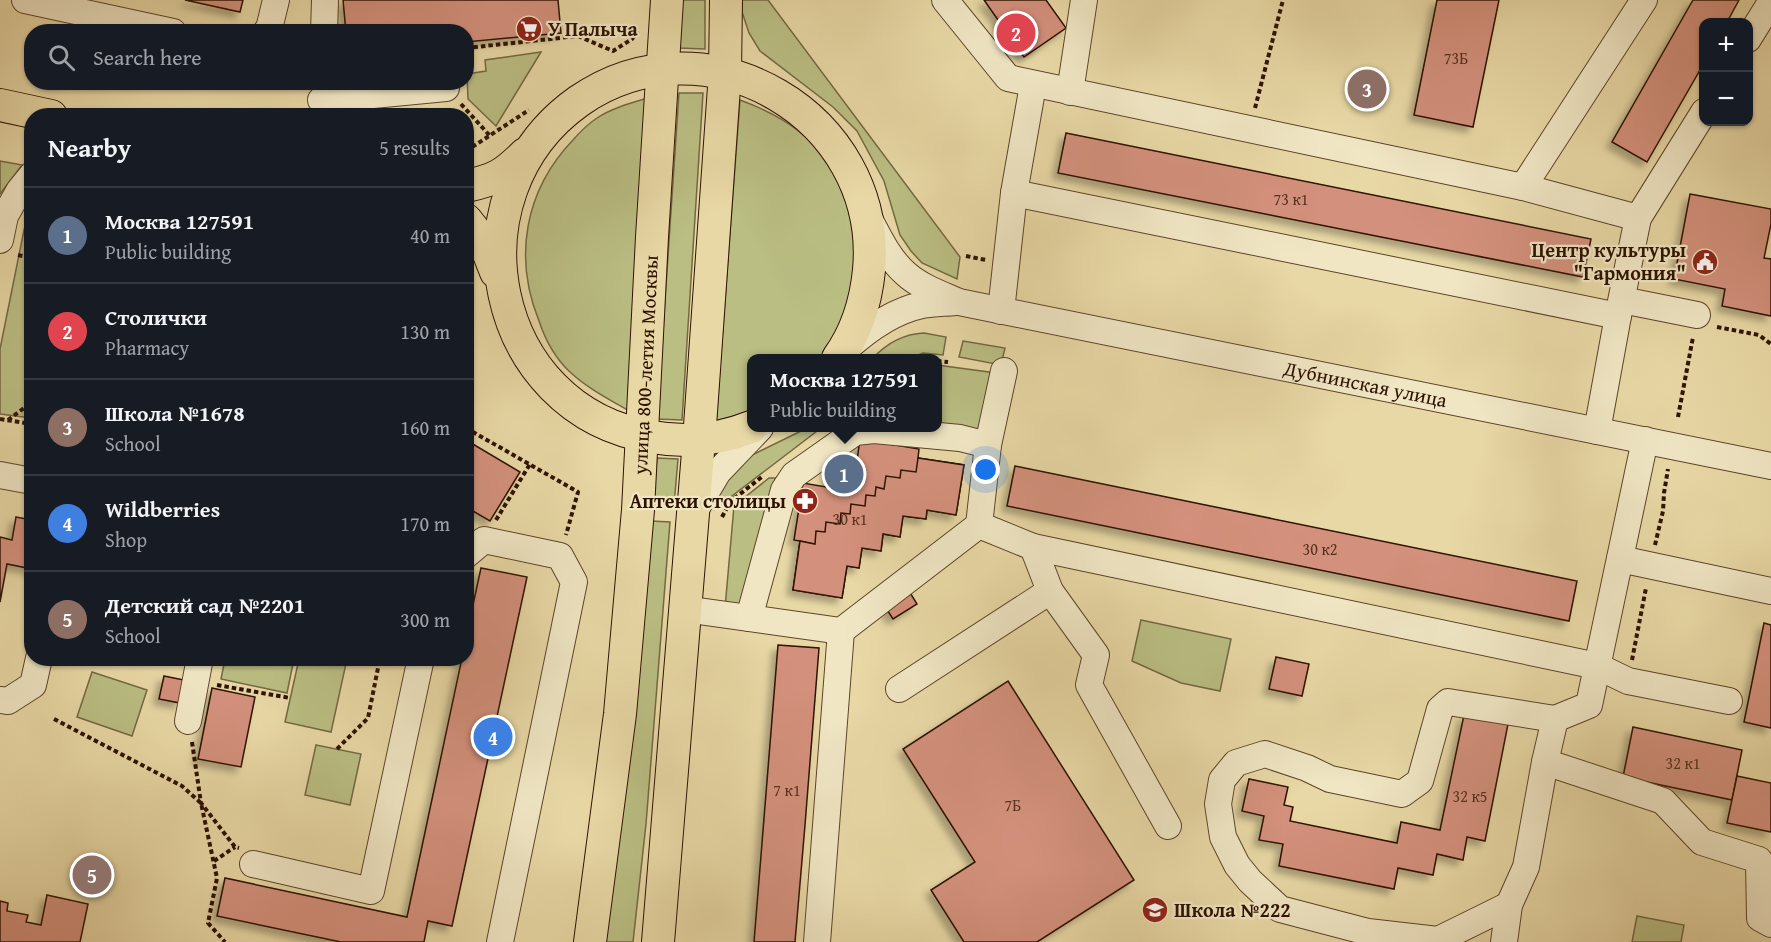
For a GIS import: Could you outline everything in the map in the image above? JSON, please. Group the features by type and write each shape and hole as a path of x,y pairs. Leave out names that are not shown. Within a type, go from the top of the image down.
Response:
{"main road":[{"name":"улица 800-летия Москвы","path":"590,942 620,714 643,436 652,237 667,0"},
{"path":"658,942 699,440 725,73 726,0"},
{"path":"474,184 492,181 510,169 560,116 588,96 626,78 663,70 701,69 725,73 773,91 814,121 831,140 856,184 864,208 869,233 870,258 867,284 853,332 840,354"},
{"path":"0,105 24,110"},
{"path":"534,145 516,177 503,218 499,254 505,301 524,348 555,388 574,404 619,429 668,440 699,440 747,429"},
{"path":"474,230 485,244 502,287"}],"street":[{"path":"25,0 136,24"},
{"path":"271,24 276,0"},
{"path":"324,24 325,0"},
{"path":"945,0 1008,78 1524,187 1638,218"},
{"path":"1070,92 1084,0"},
{"path":"1524,187 1644,0"},
{"path":"1753,32 1771,3"},
{"path":"1001,311 1014,193 1033,85"},
{"path":"321,99 423,90"},
{"path":"1597,430 1638,218 1699,120"},
{"path":"0,240 5,216 24,185"},
{"path":"1014,193 1620,308 1696,319"},
{"name":"Дубнинская улица","path":"864,208 892,259 905,273 920,284 959,302 1771,466"},
{"name":"Дубнинская улица","path":"841,354 862,335 902,311 923,305 959,302"},
{"path":"684,609 841,631 980,525 988,444 1004,371"},
{"path":"692,514 718,472 756,432"},
{"path":"749,618 784,490 794,476 855,432"},
{"path":"896,432 960,438 988,444"},
{"path":"1509,905 1438,940 1366,937 1280,909 1250,881 1237,865 1223,837 1218,804 1222,780 1236,763 1265,754 1307,768 1330,779 1402,794 1420,781 1440,709 1448,702 1555,719 1589,705 1645,440"},
{"path":"0,475 24,480"},
{"path":"980,525 1033,547 1597,666 1629,681 1729,700"},
{"path":"1033,547 1050,591 1096,655 1089,686 1168,826"},
{"path":"475,548 560,556 574,582 500,942"},
{"path":"1620,559 1771,591"},
{"path":"899,689 1050,591"},
{"path":"817,942 841,631"},
{"path":"0,700 8,701 33,685 37,666"},
{"path":"245,853 371,891 419,666"},
{"path":"188,721 198,669"},
{"path":"1504,942 1509,905 1526,867 1555,719"},
{"path":"1545,762 1663,801 1702,842 1759,860 1760,918 1771,924"}],"path":[{"path":"1250,129 1283,0"},
{"path":"474,47 578,36 613,51 632,39 640,30"},
{"path":"448,90 464,108"},
{"path":"474,118 491,137"},
{"path":"1678,417 1696,319 1759,335 1771,344"},
{"path":"942,361 948,362"},
{"path":"7,420 24,408"},
{"path":"0,419 24,423"},
{"path":"474,432 578,492 560,556"},
{"path":"475,548 530,464"},
{"path":"1629,681 1650,566 1663,511 1668,469"},
{"path":"337,749 368,718 378,666"},
{"path":"198,669 290,698"},
{"path":"54,719 183,786 245,853 214,861"},
{"path":"188,721 201,803 218,878 208,923 225,942"}],"green space":[{"path":"680,0 705,0 705,49 679,48"},
{"path":"742,0 768,0 960,257 957,279 922,263 911,251 900,235 884,181 857,131 833,107 760,51 749,33 742,12"},
{"path":"541,52 496,126 468,99 468,90 474,90 474,73 486,71 485,60"},
{"path":"679,93 703,93 682,420 657,419"},
{"path":"648,98 631,412 584,383 565,367 556,355 544,335 531,297 526,249 528,225 534,202 544,180 578,134 603,114"},
{"path":"740,100 784,121 804,135 827,161 850,208 857,232 857,272 850,303 838,332 825,354 747,354 747,412 716,421"},
{"path":"0,161 22,165 0,194"},
{"path":"24,230 24,417 0,414 0,349"},
{"path":"924,333 946,337 943,355 877,354 896,340"},
{"path":"963,341 1005,348 1001,365 959,357"},
{"path":"942,366 996,373 982,434 942,429"},
{"path":"799,432 816,432 715,509 720,489 746,458"},
{"path":"657,458 678,459 674,505 653,503"},
{"path":"769,478 778,478 741,611 725,608 734,506"},
{"path":"651,521 670,522 646,824 633,942 602,942"},
{"path":"1141,620 1231,639 1220,691 1181,683 1132,661"},
{"path":"224,666 293,666 287,693 221,679"},
{"path":"297,666 345,666 331,732 285,722"},
{"path":"92,672 147,690 132,736 77,717"},
{"path":"316,745 361,754 350,805 305,795"},
{"path":"1637,916 1684,925 1681,942 1632,942"}],"building":[{"path":"185,0 243,0 240,12"},
{"path":"343,0 558,0 561,33 474,41 474,24 345,24"},
{"path":"984,0 1046,0 1066,28 1024,57"},
{"path":"1437,0 1499,0 1473,127 1414,115"},
{"path":"1693,0 1739,0 1729,18 1699,18 1699,72 1647,162 1612,142"},
{"path":"1066,133 1591,239 1583,277 1058,173"},
{"path":"1690,194 1771,209 1771,224 1764,258 1771,259 1771,316 1722,306 1725,289 1674,279"},
{"path":"860,439 919,449 918,458 964,465 956,515 927,510 926,519 903,516 900,537 883,534 881,551 862,548 859,568 847,566 842,598 793,590 800,541 794,540 803,483 832,488 835,464 856,468"},
{"path":"474,445 520,472 490,521 474,512"},
{"path":"918,458 964,465 956,515 927,510 926,519 903,516 900,537 883,534 881,551 862,548 859,568 847,566 842,598 793,590 800,541 815,544 816,531 825,532 826,522 840,524 841,513 850,514 851,504 865,506 866,495 875,496 876,487 884,489 886,476 900,478 901,470 916,472"},
{"path":"1015,466 1577,581 1569,621 1007,506"},
{"path":"16,517 24,518 24,567 7,564 0,602 0,537 12,540"},
{"path":"481,568 527,577 452,926 428,921 424,942 341,942 217,916 225,878 407,917 460,666 474,666 474,600"},
{"path":"906,586 917,604 893,619 882,602"},
{"path":"1764,623 1771,625 1771,728 1744,722"},
{"path":"778,645 819,648 805,825 795,942 754,942"},
{"path":"1276,657 1309,664 1302,696 1269,689"},
{"path":"164,676 184,680 180,703 159,699"},
{"path":"1008,681 1134,880 1037,942 964,942 931,890 975,862 903,749"},
{"path":"212,688 255,697 241,767 198,759"},
{"path":"1464,715 1508,724 1485,841 1467,837 1463,860 1437,854 1433,875 1398,868 1394,889 1279,866 1283,844 1259,840 1264,816 1242,811 1249,779 1288,787 1284,805 1293,807 1290,821 1397,843 1401,822 1440,830"},
{"path":"1633,727 1742,750 1732,800 1623,777"},
{"path":"1737,776 1771,783 1771,832 1727,823"},
{"path":"47,895 88,904 80,942 0,942 0,901 8,903 7,911 28,915 26,922 41,925"}],"place":[{"name":"У Палыча","path":"529,29"},
{"name":"Столички","path":"1016,33"},
{"name":"Школа №1678","path":"1367,89"},
{"name":"Центр культуры \"Гармония\"","path":"1705,262"},
{"name":"Москва 127591","path":"844,474"},
{"name":"Аптеки столицы","path":"805,501"},
{"name":"Wildberries","path":"493,737"},
{"name":"Детский сад №2201","path":"92,875"},
{"name":"Школа №222","path":"1155,910"}]}
